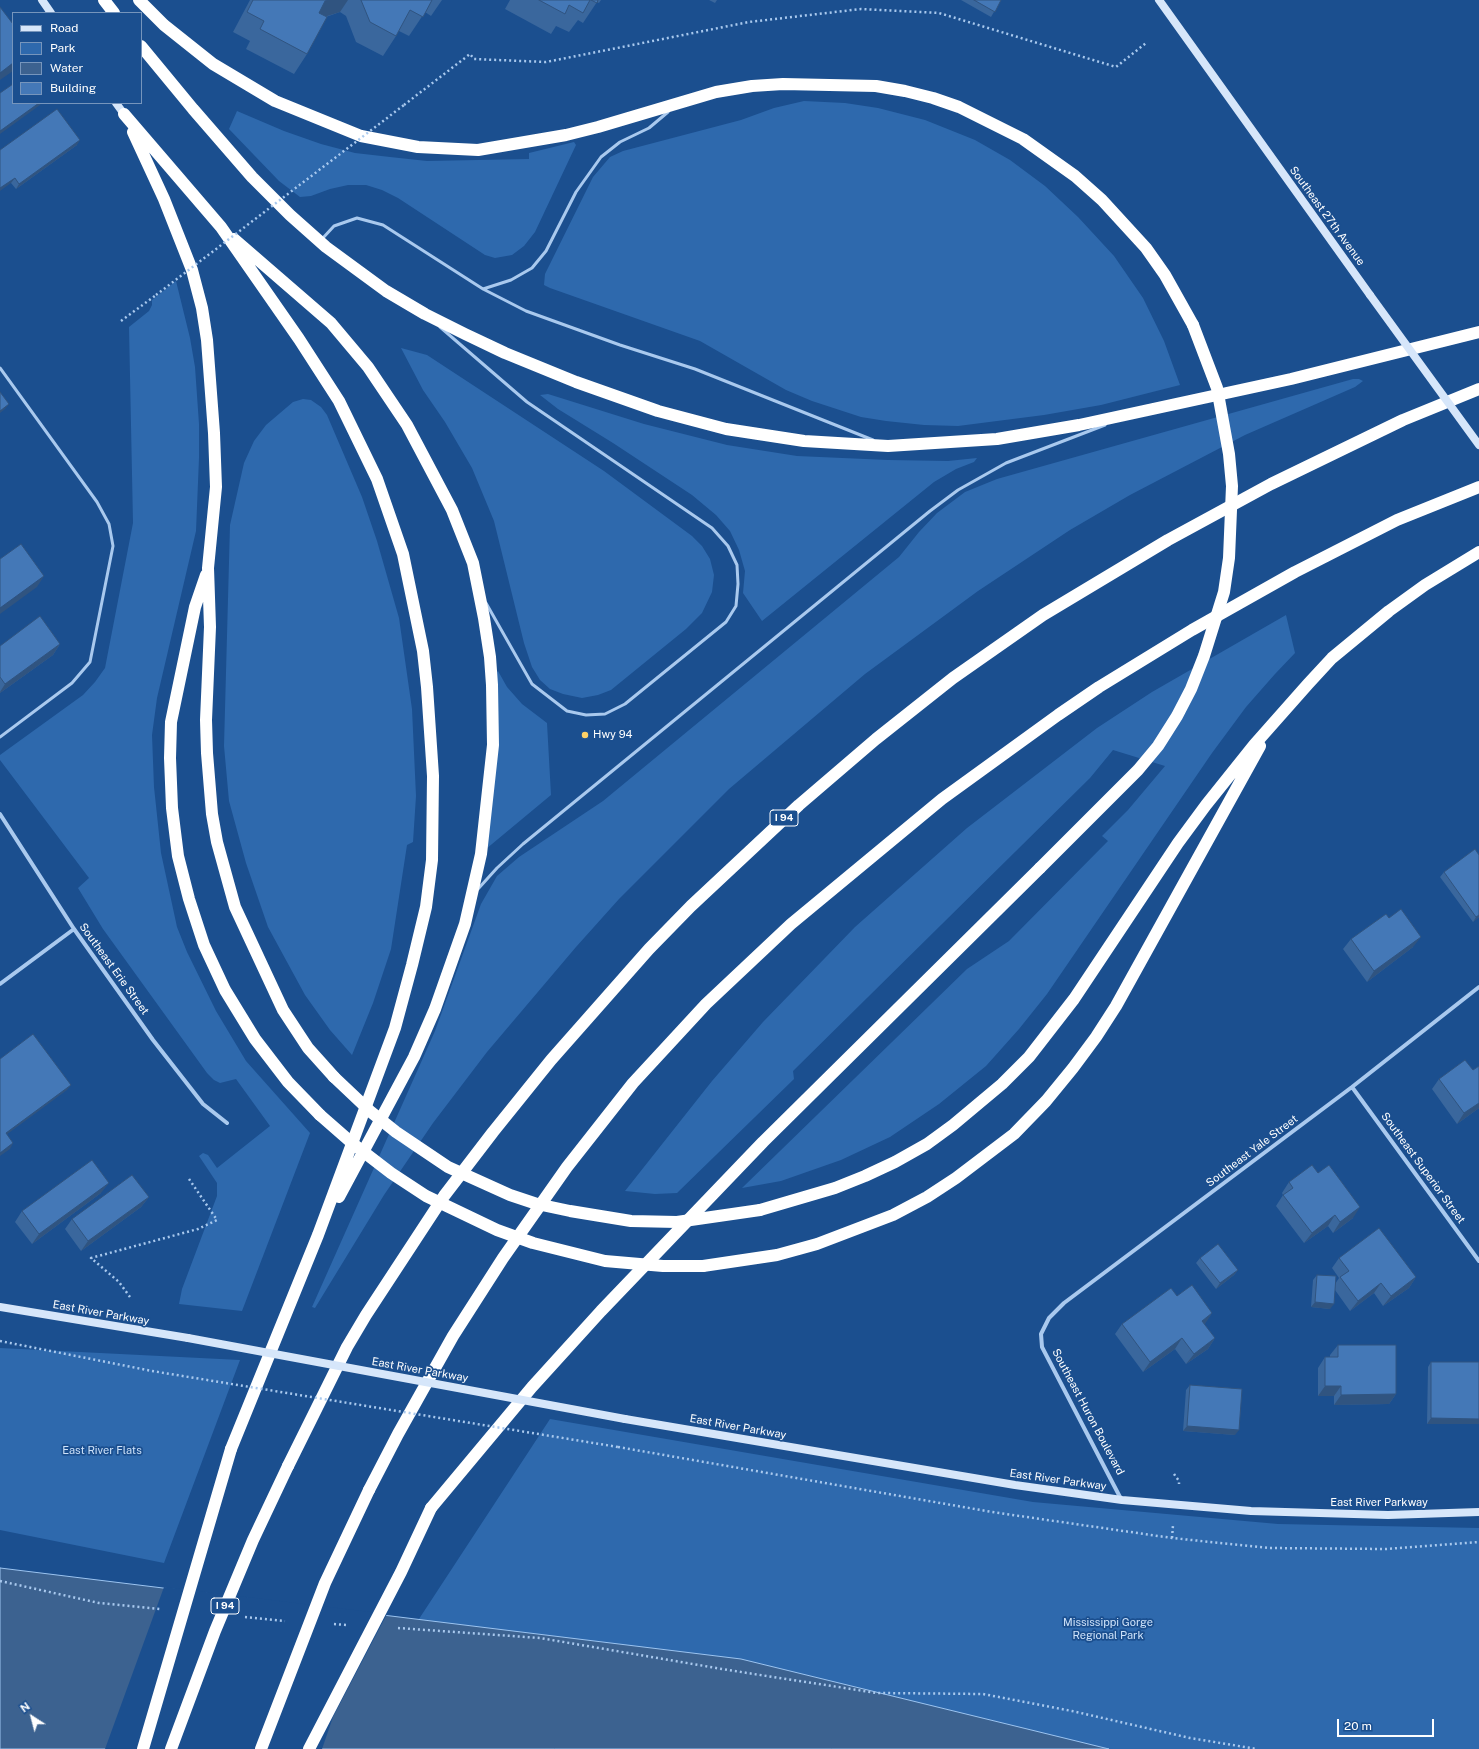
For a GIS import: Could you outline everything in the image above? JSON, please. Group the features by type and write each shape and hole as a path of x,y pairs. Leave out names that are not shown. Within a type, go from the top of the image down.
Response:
{"highway":[{"path":"104,0 113,12"},
{"path":"139,0 164,25 213,64 275,101 361,136 392,144 418,148 478,150 507,146 598,128 678,102 716,92 752,86 814,84 876,86 905,91 959,107 1023,139 1075,176 1102,200 1150,254 1165,275 1193,325 1217,388 1230,454 1232,486 1231,522 1229,558 1224,592 1204,656 1191,689 1177,716 1158,746 1138,770 763,1142 532,1387 431,1508 401,1572 309,1749"},
{"path":"142,47 252,177 290,215 319,241 386,291 425,314 504,353 576,382 690,420 726,429 804,441 888,446 997,439 1072,426 1292,379 1479,332"},
{"path":"124,114 221,227 299,339 339,401 377,479 403,554 423,651 433,776 432,860 426,907 395,1028 318,1235 231,1449 143,1749"},
{"path":"124,114 151,167 192,270 202,308 207,340 216,487 208,568 210,627 206,720 207,753 216,842 235,907 283,1010 308,1048 334,1077 396,1132 442,1162 510,1195 537,1204 631,1221 677,1222 760,1210 835,1188 895,1162 927,1144 953,1125 1002,1084 1028,1058 1062,1016 1178,843 1228,776 1277,718 1332,658 1425,585 1479,552"},
{"path":"221,227 331,323 368,367 388,395 423,453 452,510 473,564 490,656 493,745 481,854 464,924 435,1009 414,1057 318,1235"},
{"name":"I 94","path":"171,1749 218,1624 253,1540 347,1347 366,1315 444,1196 493,1132 551,1060 649,949 691,906 799,805 876,739 1000,643 1049,611 1168,540 1272,484 1403,420 1479,389"},
{"path":"261,1749 325,1583 369,1490 398,1434 453,1336 503,1258 567,1167 634,1083 706,1004 791,924 942,799 1058,715 1106,683 1238,603 1317,560 1397,520 1479,487"},
{"path":"208,568 195,607 171,722 170,758 172,808 178,856 189,899 202,938 225,990 260,1046 288,1082 320,1115 352,1143 391,1173 420,1192 497,1230 533,1243 605,1261 662,1266 703,1266 752,1259 810,1246 894,1215 927,1197 956,1178 1014,1134 1046,1101 1073,1068 1096,1037 1116,1006 1277,718"}],"street":[{"path":"42,0 50,12"},
{"name":"Southeast 27th Avenue","path":"1159,0 1479,445"},
{"path":"117,104 124,114"},
{"name":"Southeast Erie Street","path":"0,814 74,929 153,1040 203,1104 227,1123"},
{"path":"0,984 74,929"},
{"name":"Southeast Yale Street","path":"1041,1334 1049,1318 1064,1303 1352,1086 1479,987"},
{"name":"Southeast Superior Street","path":"1352,1086 1479,1261"},
{"name":"East River Parkway","path":"0,1307 188,1338 625,1419 1016,1485 1122,1500 1251,1511 1388,1515 1479,1512"},
{"name":"Southeast Huron Boulevard","path":"1041,1334 1042,1347 1122,1500"}],"lane":[{"path":"483,289 511,280 532,268 546,251 576,192 601,157 620,142 649,128 678,102"},
{"path":"319,241 334,226 357,218 383,225 483,289 526,311 695,369 888,446"},
{"path":"425,314 527,402 712,528 728,546 737,565 738,584 736,606 726,622 625,704 605,714 586,715 567,711 532,684 478,589"},
{"path":"0,368 97,502 109,524 113,546 90,662 72,683 0,737"},
{"path":"472,896 497,868 523,844 947,498 1006,463 1054,446 1138,412"}],"path":[{"path":"121,321 470,54 474,59 546,62 749,22 861,10 939,12 1116,66 1146,43"},
{"path":"130,1297 119,1282 91,1258 198,1229 217,1220 188,1179"},
{"path":"0,1341 152,1371 618,1447 992,1512 1112,1531 1269,1548 1386,1548 1479,1542"},
{"path":"0,1581 99,1603 162,1609"},
{"path":"239,1617 286,1621"},
{"path":"326,1624 350,1625"},
{"path":"397,1628 540,1638 721,1669 877,1693 983,1694 1072,1711 1190,1738 1257,1749"}],"green space":[{"path":"804,101 845,103 878,108 925,120 975,140 1010,160 1045,186 1078,217 1114,256 1143,298 1164,341 1180,385 1101,405 1044,415 958,426 924,425 886,421 861,417 812,401 786,390 700,341 544,285 545,274 593,177 610,157 623,151 741,120 774,108"},
{"path":"237,111 284,131 321,144 355,153 427,161 529,159 529,153 574,142 576,145 535,232 524,246 512,255 495,258 485,255 398,198 382,190 366,185 348,185 330,189 311,196 300,197 279,181 229,129"},
{"path":"176,281 190,338 195,367 199,424 199,458 196,531 157,698 152,735 154,787 161,853 177,927 187,952 216,1011 246,1061 310,1133 242,1311 179,1304 182,1289 217,1196 217,1183 199,1156 203,1153 208,1155 217,1168 270,1126 236,1079 220,1083 214,1080 207,1073 103,929 78,888 89,878 0,760 0,755 83,695 105,668 133,523 129,327 149,311 152,305 152,300"},
{"path":"401,348 427,355 604,471 692,536 702,546 710,559 714,575 712,592 702,613 686,629 611,690 598,695 582,698 563,694 550,689 540,680 532,667 524,643 494,521 472,468 445,422 423,390"},
{"path":"1353,379 1363,381 1355,387 1245,435 1130,495 1070,530 978,591 865,674 729,789 619,899 576,947 487,1052 433,1123 384,1195 315,1308 312,1307 435,1031 481,904 497,876 519,857 603,801 899,557 919,532 937,513 965,492 997,479"},
{"path":"548,394 644,424 727,445 797,456 948,461 977,458 974,462 956,469 934,482 762,621 743,593 745,571 739,550 730,531 716,515 692,495 558,409 540,395"},
{"path":"303,399 311,400 321,407 327,415 362,497 377,541 399,618 412,709 416,796 413,842 407,845 391,949 373,1003 352,1055 330,1030 305,995 268,927 246,863 229,801 224,746 230,525 244,463 254,441 266,425 293,402"},
{"path":"1286,615 1295,653 1246,707 1212,753 1047,994 1019,1029 986,1066 939,1104 890,1137 841,1160 781,1181 742,1188 967,969 1009,941 1108,841 1102,836 1128,810 1165,766 1113,750 1090,778 793,1071 794,1079 677,1193 655,1194 625,1191 712,1081 763,1022 855,927 967,828 1097,728 1152,692"},
{"path":"498,671 507,687 522,704 547,723 551,795 486,849 495,674"},
{"name":"East River Flats","path":"0,1348 240,1360 164,1563 0,1530"},
{"name":"Mississippi Gorge Regional Park","path":"550,1419 1033,1502 1278,1524 1479,1528 1479,1749 1095,1749 398,1651"}],"water":[{"path":"0,1568 741,1659 1109,1749 0,1749"}],"pier":[{"path":"164,1587 387,1614 333,1717 322,1749 105,1749"}],"building":[{"path":"253,0 329,0 325,1 319,13 327,17 307,54 260,29 264,21 247,12"},
{"path":"361,0 432,0 423,17 410,10 396,36 370,22"},
{"path":"539,0 590,0 583,13 569,5 565,14"},
{"path":"591,0 598,0 597,3"},
{"path":"974,0 1001,0 995,12"},
{"path":"0,7 12,23 12,64 0,73"},
{"path":"12,85 12,104 38,104 0,131 0,93"},
{"path":"57,109 80,140 19,184 15,178 0,188 0,150"},
{"path":"0,392 9,404 0,411"},
{"path":"21,544 44,576 0,608 0,559"},
{"path":"40,616 60,644 5,684 0,677 0,646"},
{"path":"1475,849 1479,855 1479,915 1476,917 1444,872"},
{"path":"1401,909 1421,937 1374,971 1351,939 1386,914 1389,918"},
{"path":"33,1034 71,1085 6,1133 13,1143 0,1153 0,1059"},
{"path":"1465,1060 1473,1070 1479,1066 1479,1103 1464,1113 1439,1079"},
{"path":"92,1160 109,1183 39,1234 22,1211"},
{"path":"1312,1165 1318,1173 1329,1165 1360,1207 1340,1222 1335,1215 1312,1233 1283,1195 1293,1188 1289,1182"},
{"path":"132,1175 149,1197 88,1241 72,1219"},
{"path":"1379,1228 1416,1277 1391,1296 1381,1283 1358,1301 1340,1277 1349,1271 1339,1258"},
{"path":"1218,1244 1238,1270 1220,1283 1200,1258"},
{"path":"1317,1275 1336,1276 1334,1304 1315,1302"},
{"path":"1192,1285 1212,1313 1202,1321 1215,1338 1194,1354 1182,1338 1150,1362 1122,1324 1171,1288 1177,1296"},
{"path":"1338,1345 1396,1345 1396,1394 1341,1395 1341,1386 1325,1386 1325,1357 1338,1357"},
{"path":"1431,1362 1479,1362 1479,1419 1431,1418"},
{"path":"1190,1385 1242,1389 1239,1430 1187,1426"}],"place":[{"name":"Hwy 94","path":"585,735"}]}
